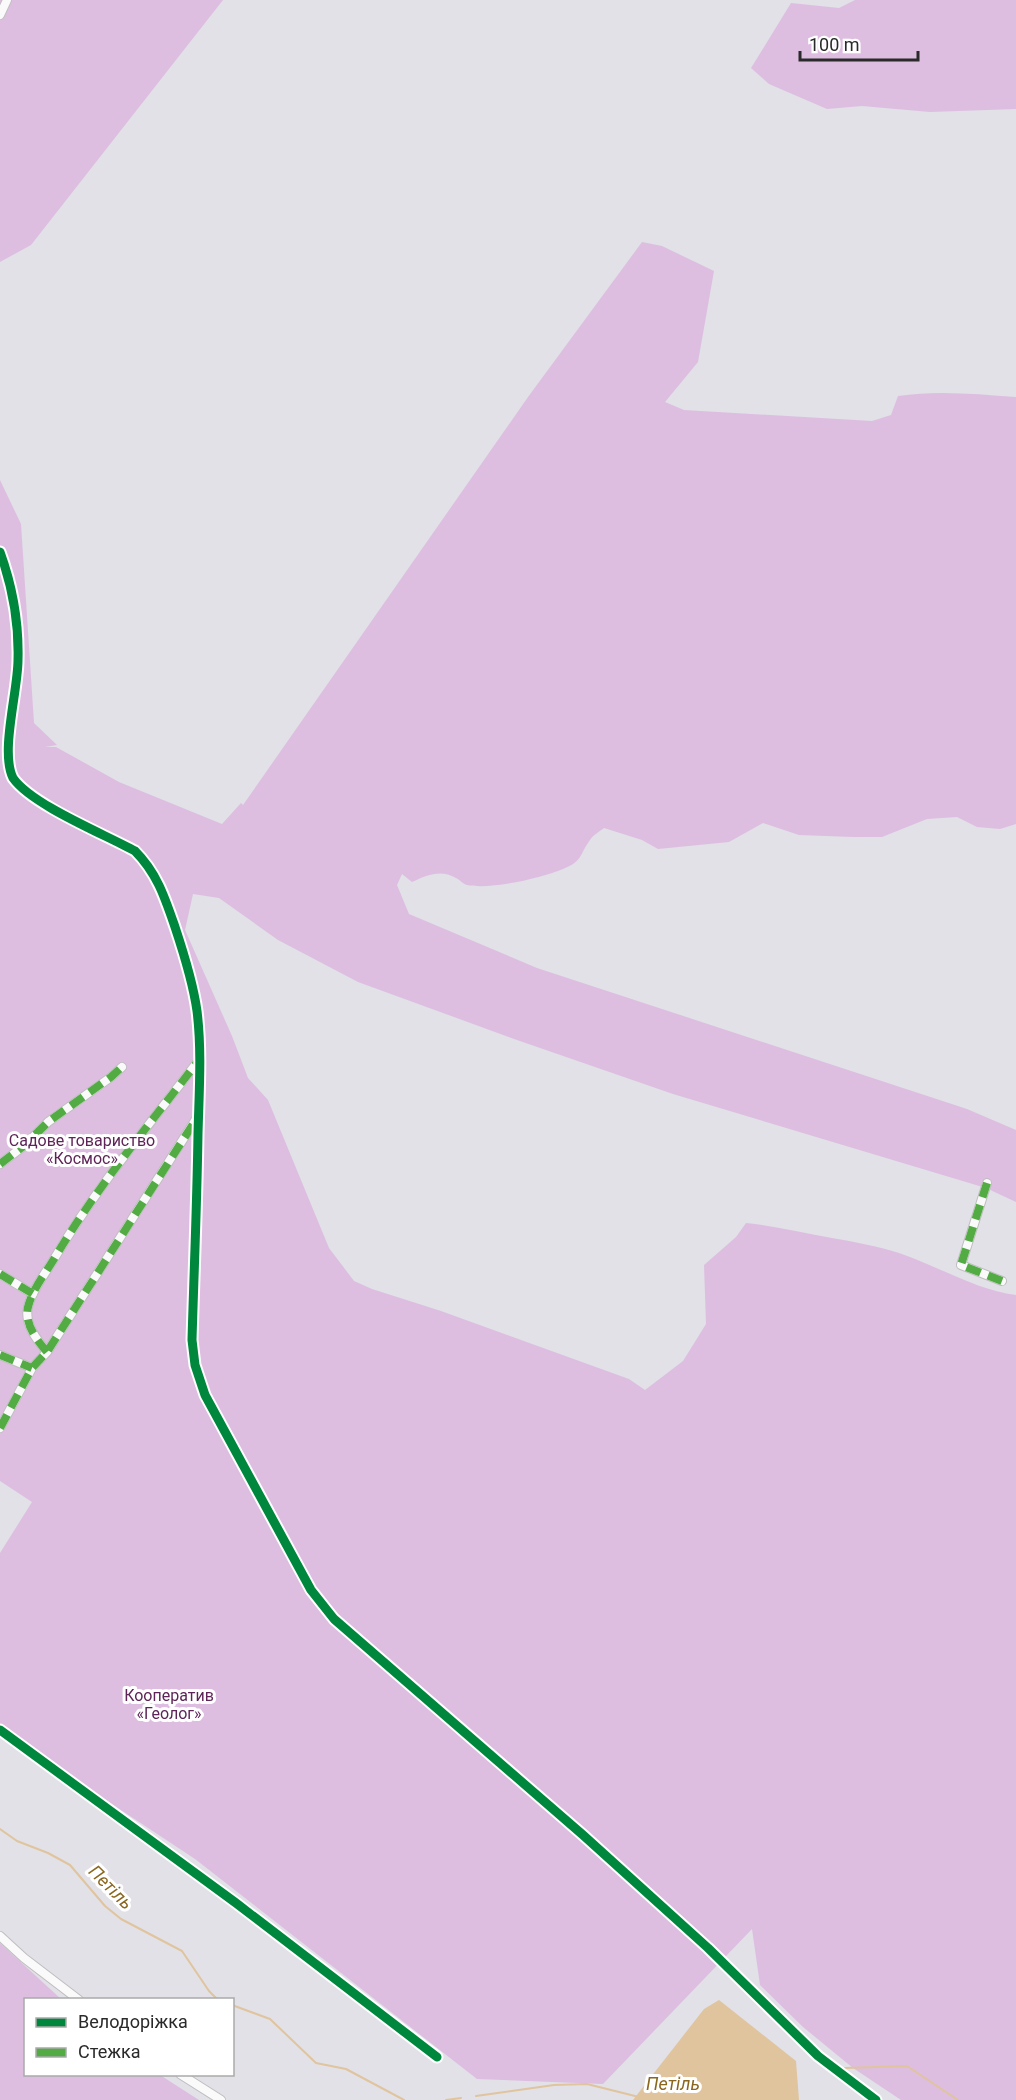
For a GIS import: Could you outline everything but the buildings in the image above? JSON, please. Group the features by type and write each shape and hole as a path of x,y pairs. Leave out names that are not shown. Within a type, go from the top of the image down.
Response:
{"street":[{"path":"0,15 7,0"},
{"path":"0,552 16,620 18,658 18,675 3,754 8,767 13,778 26,790 56,811 135,851 153,872 164,894 193,986 200,1060 193,1311 195,1365 205,1395 232,1447 321,1604 334,1620 583,1835 708,1948 818,2056 876,2100"},
{"path":"47,1352 35,1337 28,1322 27,1309 33,1294 77,1220 200,1060"},
{"path":"0,1164 25,1145 48,1122 122,1067"},
{"path":"0,1428 32,1368 47,1352 199,1116"},
{"path":"987,1183 962,1265 1002,1281"},
{"path":"0,1274 33,1294"},
{"path":"0,1355 32,1368"},
{"path":"0,1730 237,1903 436,2056"},
{"path":"0,1936 24,1958 76,1998"},
{"path":"183,2076 221,2100"}],"green space":[{"path":"0,0 223,0 31,245 0,262"},
{"path":"855,0 1016,0 1016,109 930,112 862,106 827,109 769,84 751,68 791,3 839,8"},
{"path":"642,242 662,246 714,271 698,362 665,402 684,410 872,421 891,415 898,396 942,393 1016,397 1016,824 1000,829 977,827 957,817 927,819 882,837 853,837 799,835 763,823 729,842 658,849 642,840 604,828 591,838 574,863 542,876 502,885 477,886 439,873 412,882 402,874 397,885 409,914 537,968 967,1109 1016,1130 1016,1202 986,1188 673,1094 358,982 278,940 219,898 193,894 185,930 248,1078 268,1100 329,1248 354,1281 372,1289 441,1311 629,1379 645,1390 683,1361 706,1324 704,1265 736,1237 746,1223 882,1248 914,1258 986,1288 1016,1295 1016,2100 901,2100 853,2068 803,2027 760,1985 752,1929 603,2084 477,2079 195,1859 0,1730 0,1553 32,1502 0,1481 0,480 21,524 34,723 57,745 45,747 56,747 119,782 222,824 241,803 243,805 528,397"},
{"path":"0,1943 60,1998 24,1998 24,2076 162,2076 199,2100 0,2100"}],"water":[{"path":"719,2000 796,2061 799,2100 633,2100 704,2009"}],"waterway":[{"name":"Петіль","path":"0,1829 17,1841 48,1853 70,1865 105,1906 121,1919 182,1951 216,1998"},
{"name":"Петіль","path":"234,2006 270,2019 316,2063 346,2069 404,2100"},
{"name":"Петіль","path":"845,2068 907,2066 958,2100"},
{"name":"Петіль","path":"476,2096 554,2085 587,2084 639,2097"},
{"name":"Петіль","path":"446,2100 461,2098"}],"marked path":[{"path":"47,1352 36,1337 28,1320 28,1307 36,1288 105,1182 199,1060"},
{"path":"0,1164 25,1145 48,1122 122,1067"},
{"path":"0,1428 32,1368 47,1352 197,1118"},
{"path":"987,1183 961,1265 1002,1281"},
{"path":"0,1274 33,1294"},
{"path":"0,1355 32,1368"}],"cycle path":[{"path":"0,552 11,591 17,633 18,660 8,753 13,778 22,788 52,808 135,851 143,859 160,886 185,958 199,1026 192,1340 195,1365 205,1395 311,1590 334,1619 583,1835 708,1948 818,2056 876,2100"},
{"path":"0,1730 236,1903 437,2057"}],"park label":[{"name":"Садове товариство «Космос»","path":"82,1149"},
{"name":"Кооператив «Геолог»","path":"169,1704"}]}
